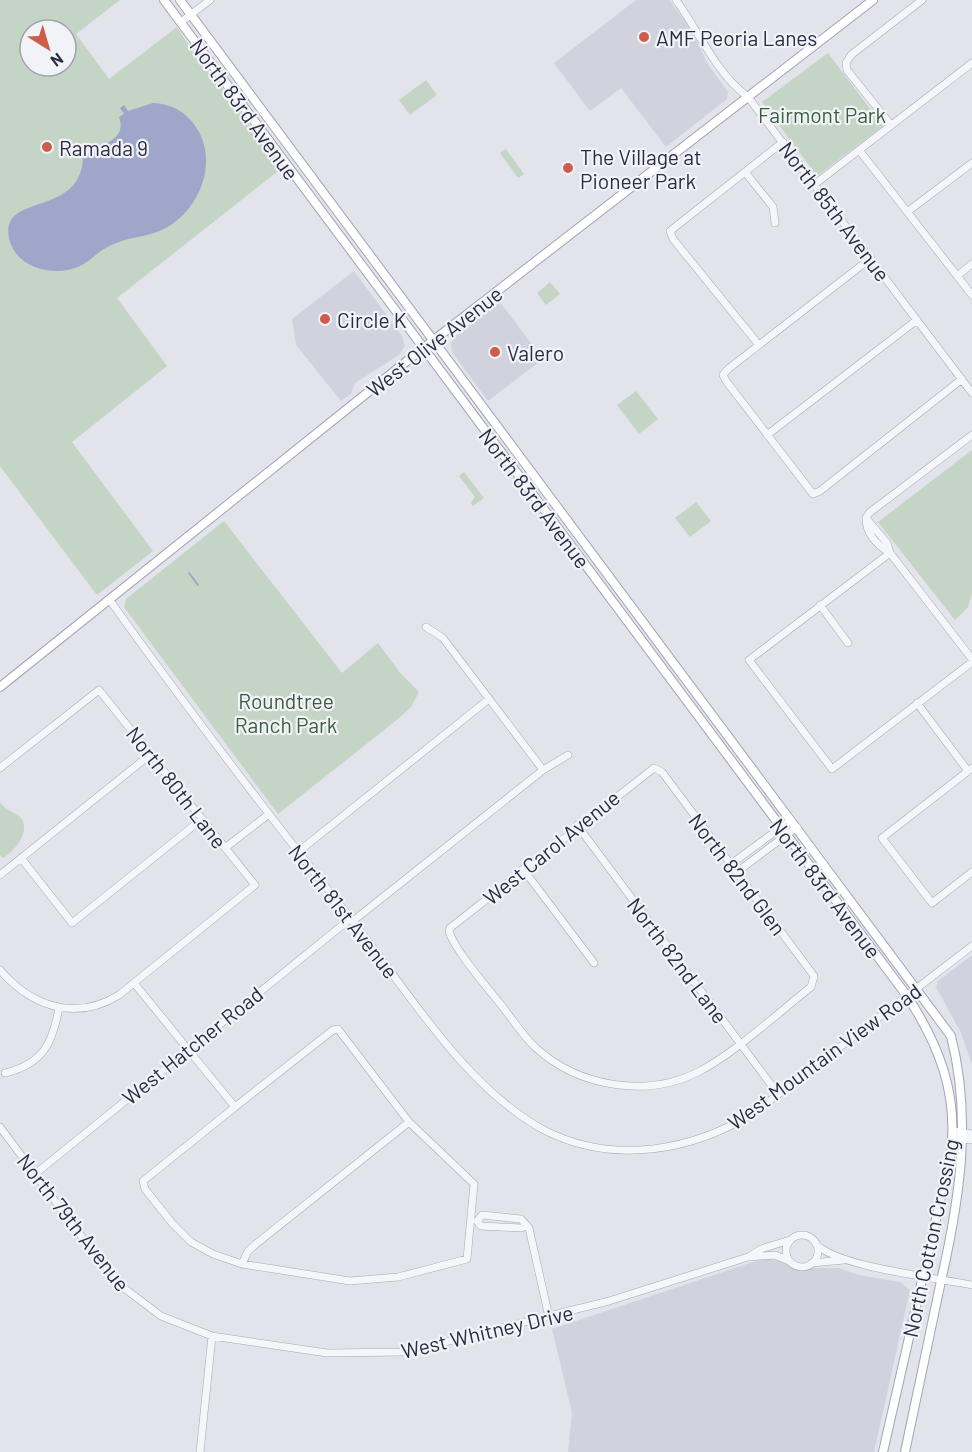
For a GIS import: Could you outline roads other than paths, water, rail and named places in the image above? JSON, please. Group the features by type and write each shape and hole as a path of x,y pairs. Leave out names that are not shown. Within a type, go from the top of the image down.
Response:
{"main road":[{"name":"North 83rd Avenue","path":"164,0 907,996"},
{"name":"North 83rd Avenue","path":"180,0 918,988"},
{"name":"West Olive Avenue","path":"0,687 433,341 873,0"},
{"path":"294,176 304,168"},
{"path":"529,491 539,483"},
{"name":"North Cotton Crossing","path":"905,1452 942,1279 965,1185 972,1140 970,1095 958,1052 945,1025 918,988"},
{"name":"North Cotton Crossing","path":"883,1452 947,1179 953,1135 945,1068 931,1034 907,996"},
{"path":"945,1068 958,1052"}],"street":[{"path":"181,22 210,0"},
{"name":"North 85th Avenue","path":"676,0 710,55 735,87 748,97 783,142 972,393"},
{"path":"891,125 847,70 846,63 851,55 922,0"},
{"path":"815,184 972,63"},
{"path":"759,345 673,239 670,231 783,142"},
{"path":"860,150 972,295"},
{"path":"908,212 972,163"},
{"path":"745,172 773,207 774,223"},
{"path":"871,258 723,375 767,435 813,494 820,491 962,380"},
{"path":"957,276 972,264"},
{"path":"767,435 917,320"},
{"path":"890,553 749,660 832,769 972,661 890,553 879,546 868,531 866,518 869,513 972,435"},
{"name":"North 81st Avenue","path":"109,599 269,814 427,1020 478,1079 503,1104 534,1124 565,1138 603,1148 632,1150"},
{"path":"820,605 848,644"},
{"path":"426,627 443,638 543,770"},
{"name":"North 80th Lane","path":"0,768 99,690 255,885 134,983"},
{"path":"298,852 489,699"},
{"path":"917,703 970,769 882,838 932,903 972,872"},
{"path":"0,875 151,754"},
{"name":"West Hatcher Road","path":"35,1174 351,920 543,770 568,755"},
{"name":"West Carol Avenue","path":"658,769 649,769 450,928 449,932 523,1034 537,1049 568,1070 594,1080 623,1086 666,1083 699,1072 739,1043"},
{"name":"North 82nd Glen","path":"658,769 814,976 811,987 739,1043"},
{"path":"225,848 269,814"},
{"path":"21,858 72,923 202,819"},
{"path":"737,872 794,823"},
{"name":"North 82nd Lane","path":"578,825 778,1094"},
{"path":"731,864 784,831"},
{"path":"523,869 594,963"},
{"name":"West Mountain View Road","path":"632,1150 678,1146 716,1134 778,1094 972,946"},
{"path":"0,970 34,1000 59,1007 80,1008 104,1003 134,983 235,1107"},
{"path":"5,1074 32,1062 47,1048 55,1029 59,1007"},
{"path":"338,1029 409,1122 474,1184 474,1220 467,1259 398,1277 350,1281 242,1264 213,1254 191,1242 172,1223 145,1189 143,1181 235,1107 333,1030 338,1029"},
{"path":"242,1264 248,1251 256,1244 409,1122"},
{"name":"North 79th Avenue","path":"0,1126 113,1277 154,1312"},
{"path":"953,1135 972,1134"},
{"path":"953,1135 972,1140"},
{"path":"474,1220 482,1215 521,1219 531,1234 549,1317"},
{"name":"West Whitney Drive","path":"748,1257 761,1248 804,1235 824,1251 844,1260 972,1285"},
{"path":"789,1261 786,1248 790,1240"},
{"path":"812,1263 817,1256 816,1244"},
{"name":"West Whitney Drive","path":"154,1312 180,1325 212,1336 327,1353 376,1354 436,1346 549,1317 609,1301 748,1257 775,1255 802,1267 812,1263 844,1260"},
{"path":"200,1452 212,1336"}],"water":[{"path":"153,103 168,105 181,111 196,127 205,148 206,162 200,189 185,213 162,230 114,244 84,264 70,269 59,271 37,268 19,257 9,238 10,224 17,214 70,189 79,176 83,156 116,137 121,125 119,117 124,114 120,108 124,105 128,111"}],"waterway":[{"path":"189,573 198,585"}],"place":[{"name":"AMF Peoria Lanes","path":"644,37"},
{"name":"Ramada 9","path":"47,147"},
{"name":"The Village at Pioneer Park","path":"568,168"},
{"name":"Circle K","path":"325,319"},
{"name":"Valero","path":"495,352"}],"park label":[{"name":"Fairmont Park","path":"822,114"},
{"name":"Roundtree Ranch Park","path":"286,712"}]}
